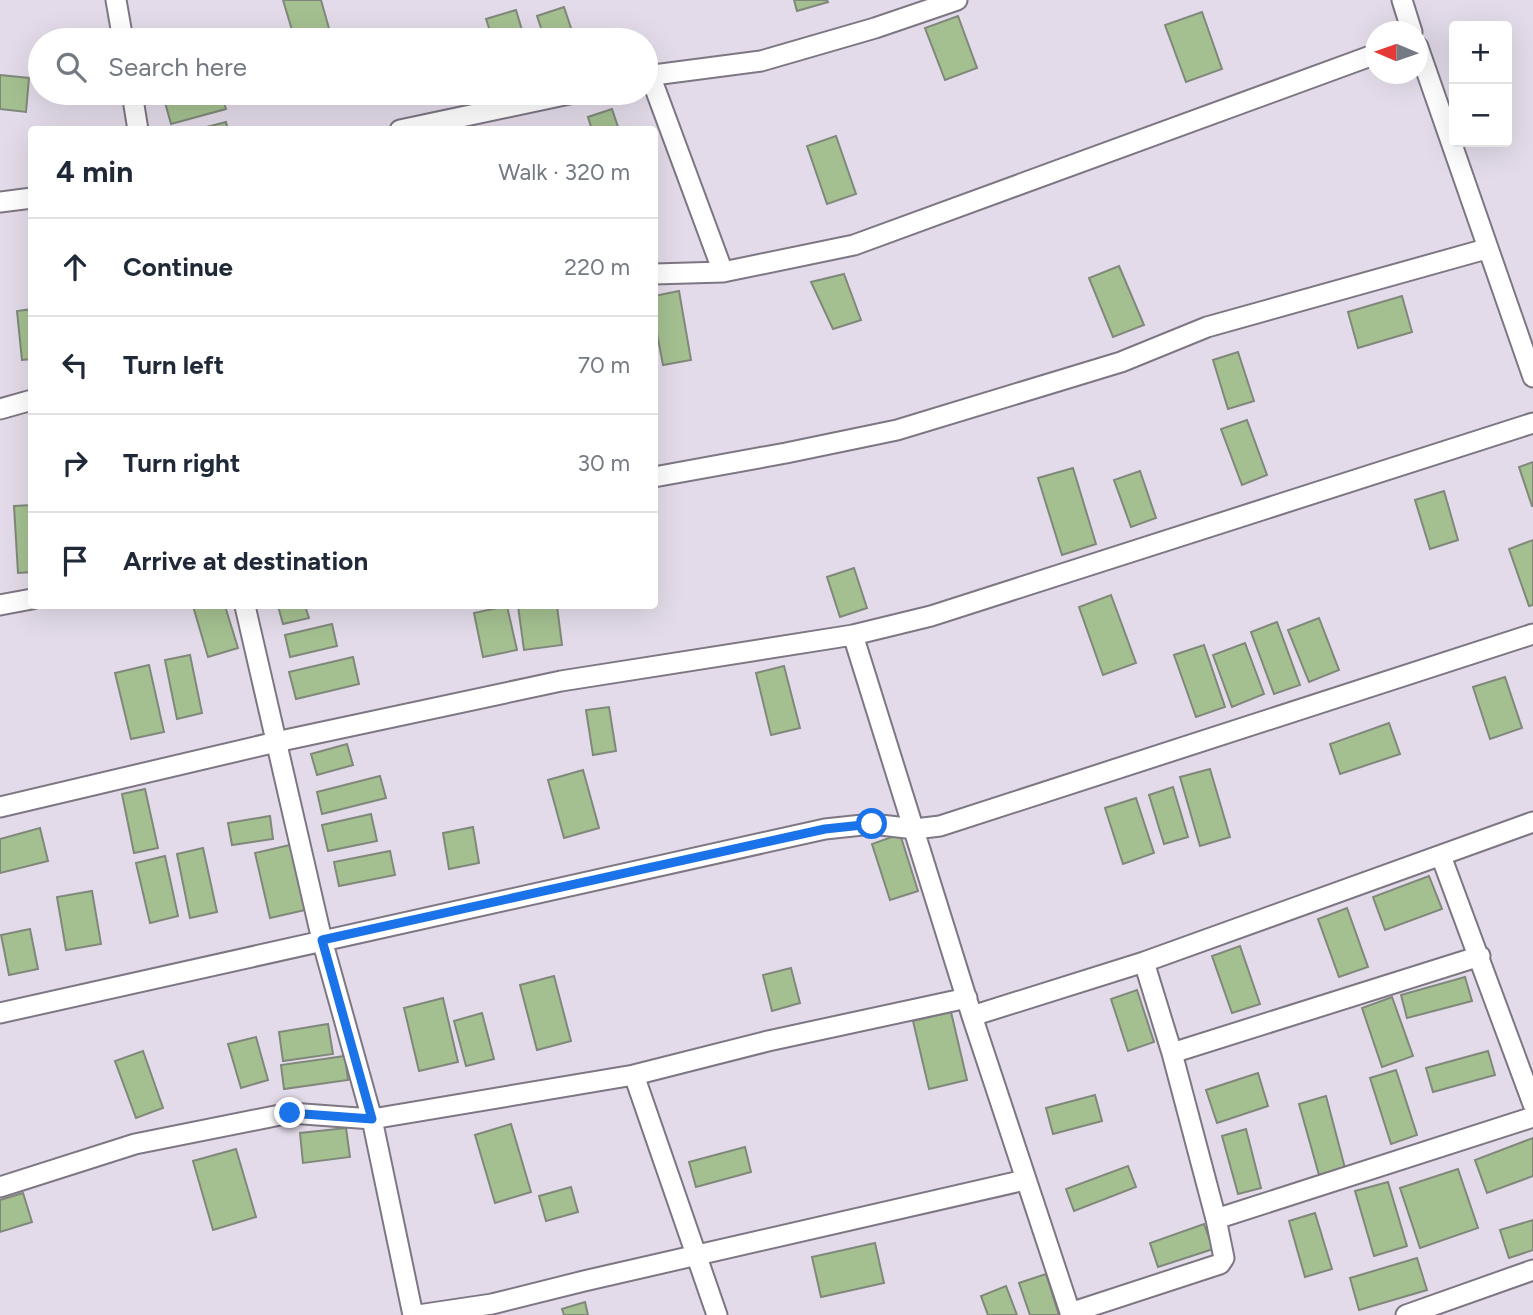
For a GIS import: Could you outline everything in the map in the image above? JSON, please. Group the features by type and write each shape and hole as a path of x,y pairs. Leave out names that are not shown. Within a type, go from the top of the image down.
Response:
{"street":[{"path":"116,0 121,28"},
{"path":"658,74 761,61 875,28 957,0"},
{"path":"1402,0 1409,21"},
{"path":"658,274 723,272 854,245 1365,58"},
{"path":"1428,77 1486,249 1533,377"},
{"path":"658,101 723,272"},
{"path":"134,105 137,126"},
{"path":"419,126 518,105"},
{"path":"0,202 28,198"},
{"path":"658,476 897,430 1121,362 1207,327 1486,249"},
{"path":"0,409 28,401"},
{"path":"0,807 276,742 561,681 853,635 931,616 1533,423"},
{"path":"0,605 28,600"},
{"path":"246,609 322,940 372,1119 415,1315 492,1304 1025,1180"},
{"path":"0,1013 825,829 872,824 915,829 940,826 1533,634"},
{"path":"853,635 1025,1180 1071,1314 1220,1264 1224,1252 1172,1053 1144,962"},
{"path":"0,1187 135,1144 290,1113 372,1119 634,1075 768,1041 970,1007 1144,962 1533,822"},
{"path":"1441,856 1533,1104"},
{"path":"1172,1053 1480,956"},
{"path":"634,1075 717,1315"},
{"path":"1216,1219 1533,1117"},
{"path":"1406,1315 1533,1270"}],"building":[{"path":"283,0 321,0 329,28 291,28"},
{"path":"794,0 827,0 828,2 797,11"},
{"path":"564,7 571,28 541,28 537,16"},
{"path":"516,10 521,28 489,28 486,19"},
{"path":"1202,12 1222,69 1186,82 1165,25"},
{"path":"958,16 977,68 945,80 925,28"},
{"path":"0,75 28,78 26,112 0,109"},
{"path":"166,105 225,105 226,109 171,124"},
{"path":"612,109 618,126 591,126 588,117"},
{"path":"226,122 227,126 210,126"},
{"path":"836,136 856,194 827,204 807,146"},
{"path":"1119,266 1144,325 1113,337 1089,278"},
{"path":"844,274 861,320 833,329 811,282"},
{"path":"679,291 691,360 663,365 658,339 658,295"},
{"path":"1402,296 1412,332 1358,348 1348,312"},
{"path":"28,310 28,359 22,360 17,311"},
{"path":"1238,352 1254,401 1228,409 1213,360"},
{"path":"1247,420 1267,475 1242,485 1221,429"},
{"path":"1533,462 1533,506 1532,506 1519,467"},
{"path":"1073,468 1096,544 1062,555 1038,478"},
{"path":"1140,471 1156,518 1131,527 1114,480"},
{"path":"1444,491 1458,540 1430,549 1415,500"},
{"path":"28,505 28,572 18,573 14,506"},
{"path":"1533,540 1533,605 1529,606 1509,549"},
{"path":"854,568 867,608 840,617 827,577"},
{"path":"1111,595 1136,663 1103,675 1079,607"},
{"path":"194,609 226,609 238,648 208,657"},
{"path":"279,609 306,609 309,618 283,624"},
{"path":"508,609 517,650 483,657 474,613"},
{"path":"518,609 557,609 562,645 524,650"},
{"path":"1319,618 1339,670 1309,682 1288,630"},
{"path":"1277,622 1300,685 1274,694 1251,632"},
{"path":"332,624 337,646 290,657 285,635"},
{"path":"1245,643 1264,694 1232,707 1213,655"},
{"path":"1204,645 1225,707 1196,717 1174,655"},
{"path":"190,655 202,713 177,719 165,660"},
{"path":"353,657 359,684 296,699 289,672"},
{"path":"149,665 164,732 131,739 115,673"},
{"path":"784,666 800,728 771,735 756,673"},
{"path":"1505,677 1522,728 1490,739 1473,687"},
{"path":"609,707 616,751 593,755 586,710"},
{"path":"1389,723 1400,754 1340,774 1330,744"},
{"path":"347,744 353,765 317,775 311,754"},
{"path":"1210,769 1230,837 1200,846 1180,777"},
{"path":"583,770 599,828 564,838 548,780"},
{"path":"380,776 386,798 322,814 317,792"},
{"path":"1173,787 1188,837 1164,844 1149,795"},
{"path":"145,789 158,848 134,853 122,794"},
{"path":"1136,798 1154,853 1123,864 1105,808"},
{"path":"371,814 377,841 328,851 322,825"},
{"path":"270,816 273,839 232,845 228,823"},
{"path":"473,827 479,863 449,869 443,833"},
{"path":"40,828 48,861 0,873 0,839"},
{"path":"900,834 918,891 890,900 872,844"},
{"path":"290,845 305,910 270,918 255,853"},
{"path":"203,848 217,912 190,918 177,854"},
{"path":"390,851 395,875 339,886 334,862"},
{"path":"165,856 178,916 150,923 136,863"},
{"path":"1429,876 1442,909 1385,930 1373,897"},
{"path":"92,891 101,944 66,950 57,897"},
{"path":"1347,908 1368,967 1339,977 1318,919"},
{"path":"30,929 38,969 9,975 1,935"},
{"path":"1240,946 1260,1004 1232,1013 1212,956"},
{"path":"791,968 800,1003 772,1011 763,975"},
{"path":"554,976 571,1041 537,1050 520,985"},
{"path":"1465,977 1472,1001 1407,1018 1401,995"},
{"path":"1137,990 1154,1042 1128,1051 1111,999"},
{"path":"1392,997 1413,1056 1382,1067 1362,1008"},
{"path":"443,998 458,1062 419,1071 404,1008"},
{"path":"951,1012 967,1080 929,1089 913,1021"},
{"path":"482,1013 494,1059 466,1066 454,1021"},
{"path":"328,1024 333,1054 283,1061 279,1032"},
{"path":"256,1037 268,1080 241,1088 228,1044"},
{"path":"143,1051 163,1108 136,1118 115,1061"},
{"path":"1488,1051 1495,1075 1433,1092 1426,1068"},
{"path":"345,1056 348,1080 284,1089 281,1065"},
{"path":"1396,1070 1417,1135 1391,1144 1370,1078"},
{"path":"1258,1073 1268,1106 1217,1123 1206,1090"},
{"path":"1095,1095 1102,1121 1053,1134 1046,1108"},
{"path":"1326,1096 1345,1168 1319,1175 1299,1104"},
{"path":"511,1124 531,1192 495,1203 475,1135"},
{"path":"346,1128 350,1157 303,1163 300,1133"},
{"path":"1246,1129 1261,1188 1238,1194 1222,1136"},
{"path":"1533,1138 1533,1176 1487,1193 1475,1160"},
{"path":"745,1147 751,1172 696,1187 689,1162"},
{"path":"236,1149 256,1217 213,1230 193,1161"},
{"path":"1128,1166 1136,1187 1074,1211 1066,1189"},
{"path":"1458,1169 1478,1228 1420,1248 1400,1188"},
{"path":"1388,1182 1407,1246 1374,1256 1355,1191"},
{"path":"571,1187 578,1212 546,1221 539,1196"},
{"path":"23,1193 32,1222 0,1232 0,1200"},
{"path":"1315,1213 1332,1269 1305,1277 1289,1221"},
{"path":"1533,1220 1533,1250 1509,1258 1500,1230"},
{"path":"1204,1224 1213,1249 1158,1267 1150,1243"},
{"path":"875,1243 884,1283 821,1297 812,1257"},
{"path":"1417,1258 1427,1290 1359,1310 1350,1278"},
{"path":"1046,1274 1059,1315 1030,1315 1019,1283"},
{"path":"1006,1286 1017,1315 988,1315 981,1296"},
{"path":"585,1302 588,1315 564,1315 562,1309"}],"route":[{"path":"290,1113 372,1119 322,940 825,829 872,824"}]}
